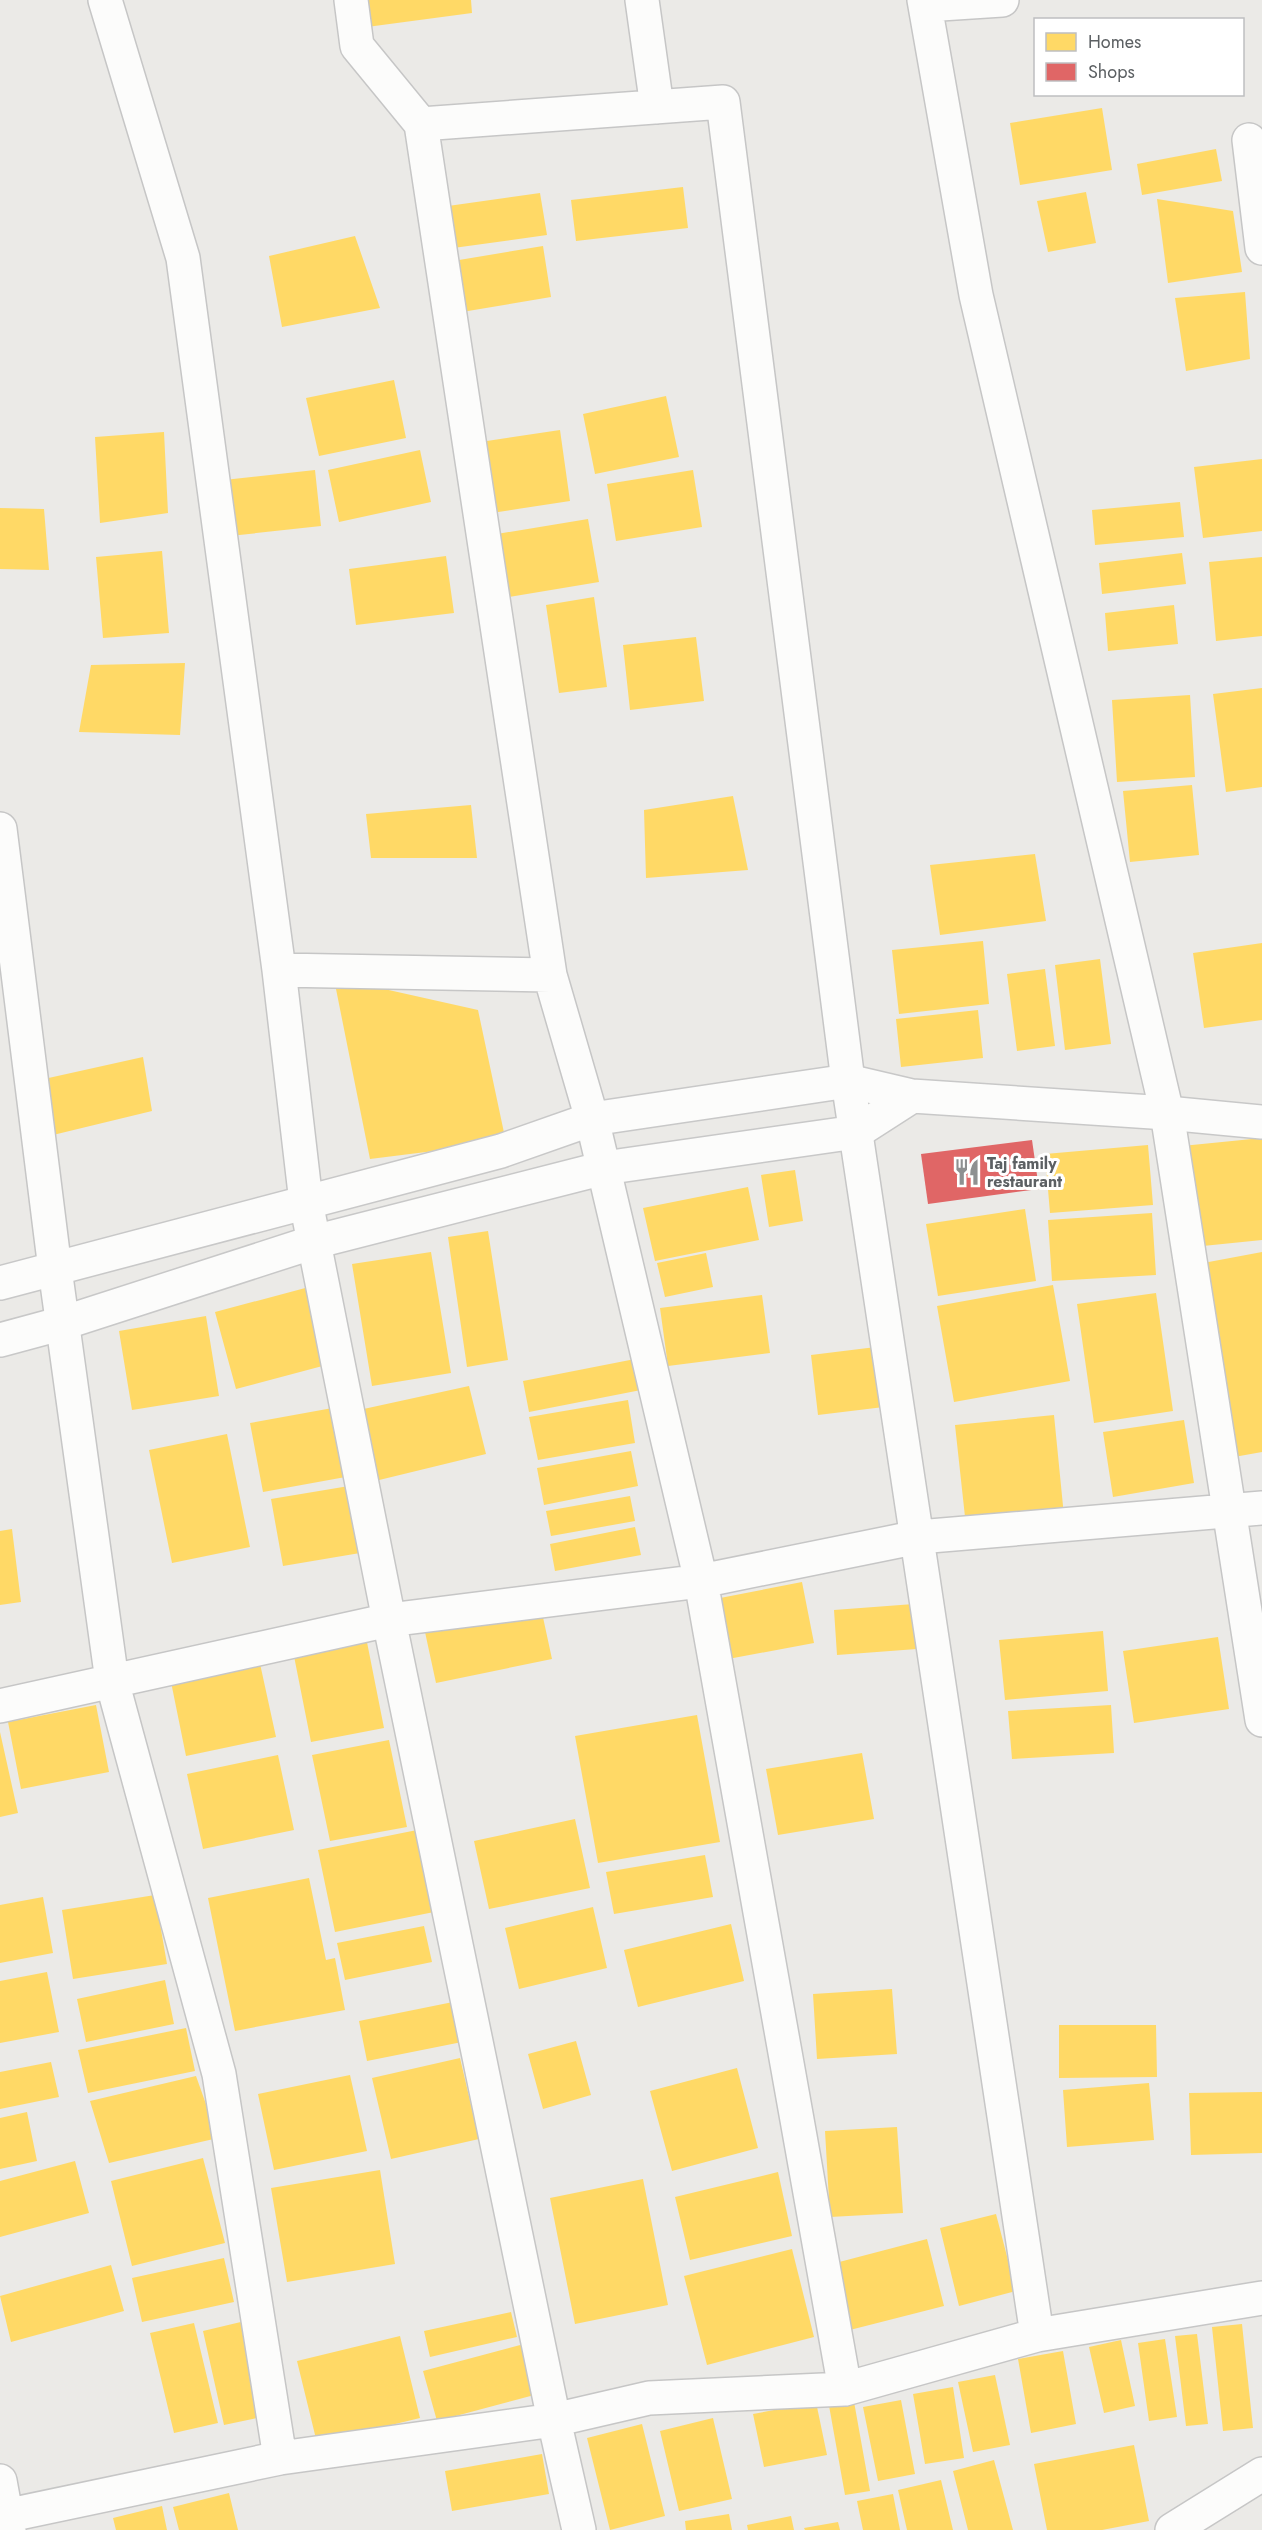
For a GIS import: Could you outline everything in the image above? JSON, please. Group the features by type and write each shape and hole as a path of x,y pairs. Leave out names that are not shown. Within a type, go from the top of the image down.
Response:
{"street":[{"path":"105,0 183,258 279,970 306,1202 389,1620 554,2420 579,2530"},
{"path":"351,0 357,46 421,124 550,975 592,1119 700,1581 845,2389"},
{"path":"642,0 657,106"},
{"path":"1002,0 924,3 976,295 1167,1113 1246,1509 1262,1720"},
{"path":"421,124 723,102 848,1081 1037,2335"},
{"path":"1249,140 1261,239"},
{"path":"0,829 55,1269 112,1681 219,2074 280,2457"},
{"path":"279,970 550,975"},
{"path":"0,1283 501,1150 592,1119 848,1081 912,1096 1167,1113 1262,1122"},
{"path":"0,1340 63,1323 314,1242 604,1168 856,1132 912,1096"},
{"path":"0,1706 389,1620 700,1581 918,1537 1246,1509"},
{"path":"0,2481 6,2521 280,2457 554,2420 650,2398 845,2389 1037,2335 1262,2298"},
{"path":"1172,2530 1262,2474"}],"building: Homes":[{"path":"366,0 471,0 472,13 367,27"},
{"path":"1102,108 1112,170 1020,185 1010,123"},
{"path":"1216,149 1222,181 1142,195 1137,164"},
{"path":"683,187 688,228 576,241 571,200"},
{"path":"1086,192 1096,243 1048,252 1037,201"},
{"path":"540,193 547,235 446,249 441,207"},
{"path":"1157,199 1233,211 1242,272 1168,283"},
{"path":"355,236 380,308 282,327 269,256"},
{"path":"543,246 551,297 462,312 453,261"},
{"path":"1245,292 1250,359 1186,371 1175,298"},
{"path":"394,380 406,438 319,456 306,398"},
{"path":"666,396 679,457 595,474 583,414"},
{"path":"560,430 570,501 478,515 467,444"},
{"path":"164,432 168,513 100,523 95,437"},
{"path":"420,450 431,502 339,522 328,470"},
{"path":"1262,459 1262,531 1203,538 1194,467"},
{"path":"315,470 321,526 230,536 224,480"},
{"path":"693,470 702,527 616,541 607,484"},
{"path":"1180,502 1184,537 1095,545 1092,510"},
{"path":"0,508 44,509 49,570 0,569"},
{"path":"588,519 599,582 509,597 497,534"},
{"path":"162,551 169,633 103,638 96,557"},
{"path":"1182,553 1186,584 1102,594 1099,563"},
{"path":"446,556 454,613 356,625 349,569"},
{"path":"1262,557 1262,636 1216,641 1209,562"},
{"path":"594,597 607,687 559,693 546,605"},
{"path":"1174,605 1178,644 1108,651 1105,613"},
{"path":"696,637 704,701 630,710 623,645"},
{"path":"185,663 180,735 79,732 91,665"},
{"path":"1262,688 1262,787 1226,792 1213,694"},
{"path":"1190,695 1195,777 1117,782 1112,700"},
{"path":"1192,785 1199,855 1130,862 1123,791"},
{"path":"733,796 748,870 646,878 644,810"},
{"path":"471,805 477,858 371,858 366,814"},
{"path":"1035,854 1046,921 940,935 930,865"},
{"path":"983,941 989,1004 899,1014 892,950"},
{"path":"1262,943 1262,1020 1204,1028 1193,953"},
{"path":"1100,959 1111,1044 1065,1050 1055,965"},
{"path":"1045,969 1055,1046 1017,1051 1007,974"},
{"path":"344,980 478,1010 506,1142 370,1159 335,984"},
{"path":"978,1010 983,1058 901,1067 896,1019"},
{"path":"143,1057 152,1111 53,1135 44,1079"},
{"path":"1262,1138 1262,1240 1193,1247 1182,1146"},
{"path":"1148,1145 1153,1205 1050,1213 1045,1154"},
{"path":"795,1170 803,1221 769,1227 761,1175"},
{"path":"748,1187 759,1240 655,1261 643,1208"},
{"path":"1025,1209 1036,1281 938,1296 926,1224"},
{"path":"1152,1213 1156,1275 1052,1281 1048,1220"},
{"path":"488,1231 508,1360 467,1367 448,1237"},
{"path":"431,1252 451,1373 372,1386 352,1264"},
{"path":"1262,1252 1262,1452 1234,1457 1198,1264"},
{"path":"706,1253 713,1287 665,1297 657,1263"},
{"path":"1053,1285 1070,1381 954,1402 937,1306"},
{"path":"309,1287 330,1364 236,1389 215,1312"},
{"path":"1156,1293 1173,1411 1094,1423 1077,1304"},
{"path":"762,1295 770,1353 668,1366 660,1308"},
{"path":"206,1316 219,1396 132,1410 119,1331"},
{"path":"884,1346 892,1406 818,1415 811,1355"},
{"path":"635,1359 641,1390 529,1412 523,1381"},
{"path":"469,1386 486,1454 371,1482 359,1410"},
{"path":"628,1400 635,1443 538,1460 529,1417"},
{"path":"338,1407 351,1476 263,1492 250,1423"},
{"path":"1054,1415 1064,1516 966,1526 955,1425"},
{"path":"1184,1420 1194,1483 1113,1497 1103,1432"},
{"path":"227,1434 250,1547 172,1563 149,1450"},
{"path":"631,1451 638,1486 544,1505 537,1468"},
{"path":"355,1485 366,1552 283,1566 271,1499"},
{"path":"630,1496 635,1521 551,1536 546,1511"},
{"path":"635,1527 641,1555 555,1571 550,1544"},
{"path":"12,1529 21,1602 0,1605 0,1531"},
{"path":"802,1582 814,1643 728,1659 715,1599"},
{"path":"927,1603 930,1648 837,1655 834,1610"},
{"path":"541,1608 552,1659 436,1683 425,1632"},
{"path":"364,1627 384,1728 311,1742 291,1641"},
{"path":"1103,1631 1108,1691 1005,1700 999,1640"},
{"path":"1218,1637 1229,1709 1134,1723 1123,1651"},
{"path":"259,1659 276,1737 186,1756 170,1677"},
{"path":"96,1705 109,1772 21,1789 8,1722"},
{"path":"1111,1705 1114,1753 1012,1759 1008,1711"},
{"path":"697,1715 720,1842 598,1863 575,1736"},
{"path":"0,1732 18,1813 0,1817"},
{"path":"389,1740 407,1827 330,1841 312,1755"},
{"path":"862,1753 874,1819 778,1835 766,1769"},
{"path":"278,1755 294,1830 203,1849 187,1774"},
{"path":"575,1819 590,1888 489,1909 474,1841"},
{"path":"417,1830 434,1912 335,1932 318,1850"},
{"path":"705,1855 713,1897 614,1914 606,1872"},
{"path":"309,1878 326,1960 335,1958 345,2010 235,2031 208,1898"},
{"path":"155,1895 167,1964 73,1979 62,1910"},
{"path":"43,1897 53,1953 0,1963 0,1905"},
{"path":"593,1907 607,1968 519,1989 505,1928"},
{"path":"731,1924 744,1981 638,2007 624,1950"},
{"path":"424,1926 432,1962 345,1980 337,1943"},
{"path":"47,1972 59,2032 0,2043 0,1981"},
{"path":"165,1980 174,2024 86,2042 77,1999"},
{"path":"892,1989 897,2054 817,2059 813,1994"},
{"path":"453,2002 462,2042 367,2061 359,2021"},
{"path":"1059,2025 1156,2025 1157,2077 1059,2078"},
{"path":"186,2028 195,2071 88,2093 78,2050"},
{"path":"576,2041 591,2095 543,2109 528,2054"},
{"path":"460,2058 479,2139 391,2159 372,2078"},
{"path":"51,2062 59,2097 0,2109 0,2072"},
{"path":"737,2068 758,2148 672,2171 650,2091"},
{"path":"350,2075 367,2151 274,2170 258,2094"},
{"path":"196,2076 218,2138 109,2163 90,2101"},
{"path":"1149,2083 1154,2140 1067,2147 1063,2090"},
{"path":"1262,2092 1262,2153 1191,2155 1189,2093"},
{"path":"27,2112 37,2161 0,2169 0,2118"},
{"path":"897,2127 903,2213 830,2217 825,2131"},
{"path":"203,2158 225,2243 132,2266 111,2181"},
{"path":"75,2161 89,2213 0,2237 0,2181"},
{"path":"380,2170 395,2264 287,2282 271,2188"},
{"path":"778,2172 792,2236 690,2260 675,2197"},
{"path":"643,2179 668,2305 575,2324 550,2198"},
{"path":"996,2214 1016,2291 959,2306 940,2228"},
{"path":"927,2239 944,2306 842,2332 824,2266"},
{"path":"792,2249 814,2337 707,2365 684,2276"},
{"path":"224,2258 234,2302 142,2322 132,2278"},
{"path":"111,2265 124,2311 11,2342 0,2296"},
{"path":"511,2312 517,2337 430,2357 424,2331"},
{"path":"245,2321 266,2416 224,2425 203,2331"},
{"path":"194,2323 218,2423 174,2433 150,2333"},
{"path":"1242,2324 1253,2428 1223,2431 1212,2327"},
{"path":"1197,2334 1208,2424 1186,2426 1175,2336"},
{"path":"400,2336 420,2418 317,2443 297,2361"},
{"path":"1165,2339 1177,2417 1149,2421 1138,2343"},
{"path":"1121,2340 1135,2406 1104,2413 1089,2347"},
{"path":"524,2344 538,2394 437,2421 423,2371"},
{"path":"1063,2351 1076,2424 1031,2433 1018,2359"},
{"path":"995,2375 1010,2445 973,2452 958,2382"},
{"path":"953,2387 964,2458 925,2464 913,2394"},
{"path":"853,2396 870,2491 845,2495 828,2400"},
{"path":"901,2400 915,2474 878,2481 863,2407"},
{"path":"816,2402 827,2455 764,2467 753,2414"},
{"path":"713,2418 732,2499 679,2511 660,2431"},
{"path":"642,2424 665,2516 610,2530 587,2438"},
{"path":"1134,2445 1149,2521 1102,2530 1047,2530 1034,2464"},
{"path":"542,2454 549,2494 452,2511 445,2471"},
{"path":"994,2460 1013,2530 968,2530 953,2471"},
{"path":"941,2480 953,2530 907,2530 898,2490"},
{"path":"229,2493 238,2530 179,2530 173,2507"},
{"path":"893,2494 900,2530 863,2530 857,2501"},
{"path":"162,2506 167,2530 116,2530 113,2518"},
{"path":"729,2514 732,2530 686,2530 685,2521"},
{"path":"791,2516 794,2530 748,2530 747,2525"},
{"path":"838,2522 840,2530 805,2530 804,2528"}],"building: Shops":[{"path":"1032,1140 1039,1189 928,1204 921,1154"}],"place":[{"name":"Taj family restaurant","path":"967,1172"}]}
